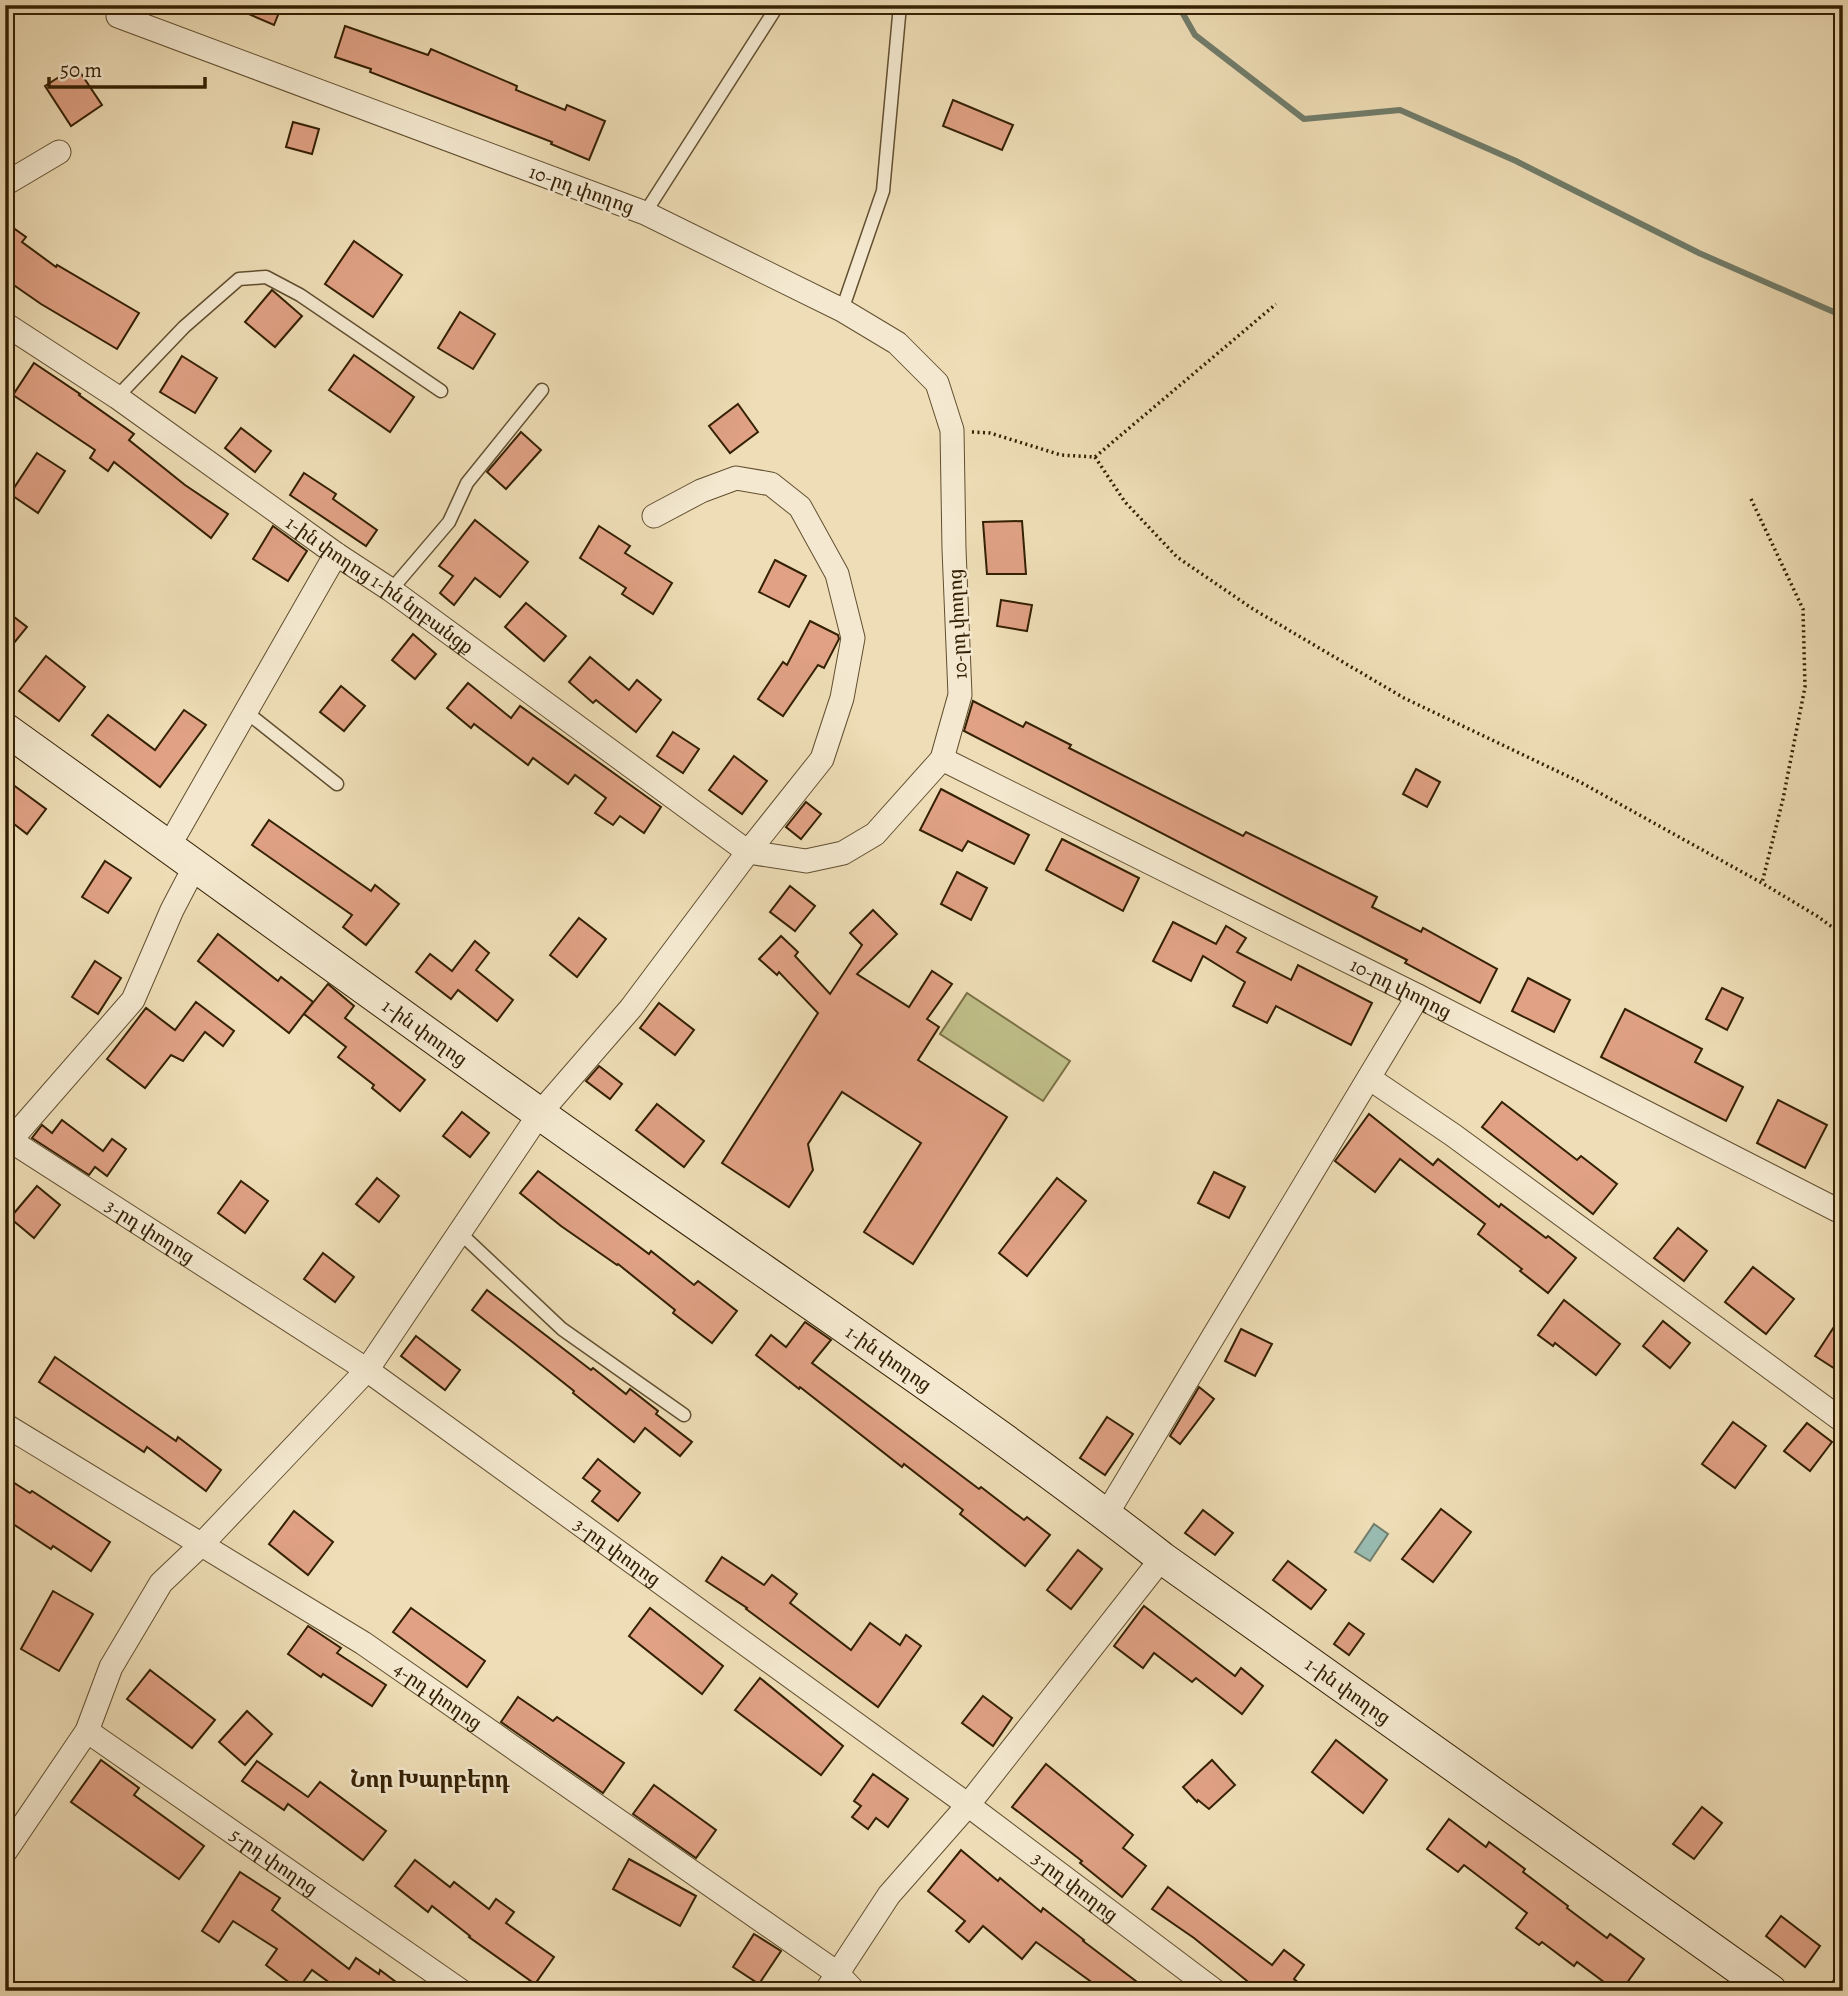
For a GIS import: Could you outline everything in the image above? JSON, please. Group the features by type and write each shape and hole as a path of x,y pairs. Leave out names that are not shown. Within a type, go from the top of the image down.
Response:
{"main road":[{"name":"1-ին փողոց","path":"5,729 540,1113 909,1372 1162,1558 1771,1991"}],"street":[{"name":"10-րդ փողոց","path":"118,16 645,213 842,310 897,343 937,383 952,430 960,695 942,759 1418,996 1843,1213"},
{"path":"5,184 59,152"},
{"name":"1-ին փողոց 1-ին նրբանցք","path":"8,329 117,397 391,590 748,852"},
{"path":"5,1852 87,1731 111,1667 161,1583 202,1544 367,1370 540,1113 631,1008 748,852 822,759 842,698 853,638 837,574 800,507 771,484 736,478 701,491 654,516"},
{"path":"169,846 337,554"},
{"path":"748,852 806,861 843,853 875,834 942,759"},
{"path":"7,1143 133,1000 172,910 195,866"},
{"path":"1106,1515 1418,996"},
{"path":"1369,1078 1453,1135 1843,1421"},
{"name":"3-րդ փողոց","path":"7,1143 367,1370 968,1805 1215,1991"},
{"name":"4-րդ փողոց","path":"5,1425 363,1643 832,1982 854,1991"},
{"path":"832,1982 889,1895 968,1805 1162,1558"},
{"name":"5-րդ փողոց","path":"87,1731 461,1991"}],"lane":[{"path":"645,213 778,5"},
{"path":"842,310 883,191 900,5"},
{"path":"117,397 184,327 239,279 266,277 300,295 441,391"},
{"path":"391,590 449,522 467,483 542,390"},
{"path":"245,711 337,784"},
{"path":"459,1232 562,1328 684,1415"},
{"path":"1834,1991 1843,1978"}],"path":[{"path":"952,430 990,433 1061,455 1095,457 1276,304"},
{"path":"1095,457 1125,502 1177,557 1253,610 1404,698 1580,782 1762,883 1843,936"},
{"path":"1751,499 1802,609 1805,674 1805,687 1783,799 1762,883"}],"shaded area":[{"path":"967,993 1070,1061 1043,1101 940,1034"}],"water":[{"path":"1374,1524 1388,1534 1370,1561 1355,1552"}],"building":[{"path":"228,5 282,5 274,25"},
{"path":"345,26 428,55 431,49 517,86 516,90 565,110 567,105 605,121 589,160 551,144 552,142 335,57"},
{"path":"76,66 102,105 71,126 45,86"},
{"path":"953,100 1013,125 1002,150 943,126"},
{"path":"293,122 319,129 312,154 286,147"},
{"path":"5,222 26,237 22,242 56,267 57,265 139,313 117,349 41,304 5,279"},
{"path":"354,241 402,275 373,317 325,284"},
{"path":"272,290 302,316 275,347 245,322"},
{"path":"460,312 495,334 473,369 438,348"},
{"path":"354,355 414,397 390,432 329,390"},
{"path":"182,356 217,378 195,413 160,392"},
{"path":"34,363 134,434 129,440 185,485 228,514 211,538 114,462 108,471 90,458 95,450 13,395"},
{"path":"738,404 758,432 730,453 709,426"},
{"path":"241,428 271,451 255,472 225,448"},
{"path":"521,432 541,450 506,489 487,472"},
{"path":"37,453 65,471 38,513 10,494"},
{"path":"304,473 336,494 333,499 377,530 366,546 290,495"},
{"path":"475,520 528,562 500,597 475,578 454,605 440,593 453,576 439,566"},
{"path":"1022,521 1026,574 987,574 983,522"},
{"path":"273,526 307,551 288,581 253,559"},
{"path":"599,526 630,546 625,553 672,583 653,614 622,594 626,588 580,558"},
{"path":"775,560 806,576 789,607 759,592"},
{"path":"1001,600 1032,605 1027,631 997,626"},
{"path":"526,603 566,636 544,661 505,627"},
{"path":"5,610 27,627 5,654"},
{"path":"810,621 838,635 839,639 824,668 818,665 783,716 758,699 783,662 787,665"},
{"path":"413,634 436,654 415,679 392,660"},
{"path":"46,656 85,687 59,721 19,691"},
{"path":"590,657 629,690 637,680 661,700 636,732 596,700 593,703 569,682"},
{"path":"468,683 511,718 520,706 661,807 644,833 620,816 613,825 595,813 606,798 575,775 568,784 533,758 528,765 474,724 471,728 447,708"},
{"path":"341,686 365,706 344,731 320,712"},
{"path":"973,701 1023,727 1026,722 1071,745 1069,748 1243,836 1246,832 1377,897 1372,907 1421,932 1423,928 1497,969 1480,1003 1405,963 1407,960 964,731"},
{"path":"184,710 206,725 160,787 92,735 108,715 155,750"},
{"path":"673,732 699,749 683,773 657,756"},
{"path":"734,756 767,781 742,814 709,790"},
{"path":"1416,769 1440,782 1427,807 1403,794"},
{"path":"12,784 46,809 27,834 5,817 5,793"},
{"path":"941,789 1029,835 1014,864 968,841 962,851 920,830"},
{"path":"806,802 821,814 801,839 786,827"},
{"path":"269,820 371,891 375,885 399,904 366,945 343,927 352,915 252,845"},
{"path":"1062,839 1139,878 1123,911 1046,870"},
{"path":"105,861 131,878 108,913 82,897"},
{"path":"957,872 987,888 971,920 941,904"},
{"path":"790,886 815,906 795,931 770,912"},
{"path":"873,910 897,934 857,974 909,1007 932,971 952,984 927,1019 939,1027 918,1060 1007,1117 913,1264 864,1232 921,1143 842,1092 808,1144 813,1170 789,1207 722,1163 818,1013 779,972 777,975 759,959 781,936 798,952 795,956 830,994 862,945 850,933"},
{"path":"579,918 606,939 577,977 550,955"},
{"path":"1173,922 1216,944 1226,926 1246,938 1237,952 1291,980 1298,965 1372,1003 1351,1045 1276,1006 1267,1023 1233,1006 1245,982 1203,956 1191,981 1153,961"},
{"path":"218,934 278,981 281,977 313,1002 289,1033 198,961"},
{"path":"475,941 489,953 476,970 513,1000 497,1021 458,990 451,999 416,972 430,954 452,971"},
{"path":"95,961 121,978 98,1014 72,997"},
{"path":"1528,978 1570,1000 1554,1032 1512,1011"},
{"path":"328,984 354,1006 345,1018 425,1080 400,1111 372,1088 374,1085 338,1057 346,1047 304,1014"},
{"path":"1722,988 1743,998 1727,1030 1706,1019"},
{"path":"196,1002 234,1031 223,1046 205,1032 183,1061 171,1055 145,1088 107,1059 146,1008 175,1030"},
{"path":"659,1003 694,1030 675,1055 640,1028"},
{"path":"1625,1009 1702,1049 1695,1062 1743,1087 1726,1121 1601,1057"},
{"path":"599,1066 622,1084 610,1099 586,1081"},
{"path":"1778,1100 1827,1125 1805,1168 1757,1143"},
{"path":"1502,1102 1577,1160 1581,1156 1617,1184 1593,1214 1482,1127"},
{"path":"657,1104 704,1141 684,1167 636,1130"},
{"path":"462,1112 489,1133 470,1157 443,1136"},
{"path":"1369,1114 1433,1165 1438,1159 1499,1207 1501,1204 1576,1258 1548,1293 1478,1234 1485,1224 1400,1159 1375,1192 1335,1161"},
{"path":"62,1120 103,1151 112,1139 126,1149 107,1176 95,1167 89,1175 32,1138 42,1125 52,1133"},
{"path":"538,1171 649,1254 651,1251 694,1285 698,1281 737,1311 712,1343 673,1313 675,1310 618,1264 561,1226 520,1193"},
{"path":"1214,1172 1245,1187 1229,1218 1198,1203"},
{"path":"377,1178 399,1196 379,1222 356,1204"},
{"path":"1057,1178 1086,1201 1027,1276 999,1253"},
{"path":"241,1181 268,1201 245,1233 218,1213"},
{"path":"37,1186 60,1205 34,1238 10,1218"},
{"path":"1678,1228 1707,1251 1684,1281 1654,1258"},
{"path":"323,1253 354,1277 335,1302 304,1279"},
{"path":"1753,1267 1794,1299 1766,1334 1725,1302"},
{"path":"487,1290 591,1370 593,1368 626,1394 630,1389 658,1411 656,1414 692,1442 680,1456 645,1428 634,1442 472,1310"},
{"path":"1564,1300 1620,1344 1596,1375 1555,1343 1553,1346 1538,1335"},
{"path":"1843,1313 1843,1374 1815,1356"},
{"path":"1663,1321 1690,1343 1670,1368 1643,1346"},
{"path":"805,1322 831,1340 812,1363 979,1489 981,1487 1024,1520 1027,1517 1050,1535 1025,1566 960,1514 963,1510 904,1464 902,1467 756,1355 771,1335 786,1347"},
{"path":"1241,1329 1272,1344 1255,1376 1225,1361"},
{"path":"416,1336 460,1370 445,1390 401,1356"},
{"path":"55,1357 176,1441 178,1437 221,1470 206,1491 147,1447 144,1452 39,1382"},
{"path":"1199,1387 1214,1399 1180,1444 1170,1436"},
{"path":"1107,1417 1133,1434 1105,1475 1080,1458"},
{"path":"1733,1422 1766,1446 1735,1488 1702,1464"},
{"path":"1807,1423 1832,1442 1810,1471 1784,1451"},
{"path":"598,1459 640,1493 618,1521 592,1501 600,1491 583,1478"},
{"path":"5,1477 30,1493 32,1491 110,1542 91,1571 10,1522 14,1517 5,1511"},
{"path":"1441,1509 1471,1532 1433,1582 1402,1559"},
{"path":"1203,1510 1233,1533 1215,1555 1185,1533"},
{"path":"294,1511 333,1542 308,1575 269,1544"},
{"path":"1078,1550 1102,1569 1071,1609 1047,1590"},
{"path":"722,1557 764,1585 772,1575 797,1594 790,1603 851,1650 870,1623 900,1645 906,1635 921,1646 878,1707 747,1608 706,1581"},
{"path":"1288,1561 1326,1590 1311,1609 1273,1580"},
{"path":"53,1591 93,1614 59,1671 21,1649"},
{"path":"1144,1606 1235,1676 1241,1668 1263,1686 1242,1714 1196,1678 1192,1682 1154,1653 1143,1668 1114,1646"},
{"path":"411,1608 485,1661 467,1687 393,1632"},
{"path":"650,1608 723,1666 702,1694 629,1636"},
{"path":"1349,1623 1364,1634 1349,1655 1334,1644"},
{"path":"308,1626 341,1648 337,1653 386,1685 372,1706 323,1674 321,1677 288,1654"},
{"path":"150,1670 215,1720 192,1748 127,1699"},
{"path":"760,1678 843,1746 821,1775 735,1710"},
{"path":"983,1696 1012,1718 993,1746 962,1723"},
{"path":"518,1697 553,1721 557,1717 624,1763 603,1793 501,1722"},
{"path":"247,1711 272,1734 245,1765 219,1742"},
{"path":"1336,1740 1387,1780 1363,1813 1312,1772"},
{"path":"101,1760 139,1788 134,1795 204,1846 179,1879 71,1802"},
{"path":"1212,1760 1235,1785 1209,1809 1198,1800 1197,1802 1183,1787"},
{"path":"257,1761 308,1797 320,1782 386,1831 363,1860 288,1804 284,1810 242,1781"},
{"path":"1046,1764 1133,1835 1123,1848 1146,1866 1122,1897 1080,1863 1082,1861 1012,1807"},
{"path":"873,1774 908,1799 888,1827 876,1818 868,1829 852,1817 861,1806 854,1801"},
{"path":"654,1785 716,1830 696,1858 633,1814"},
{"path":"1702,1807 1722,1823 1694,1859 1673,1844"},
{"path":"1449,1819 1486,1847 1489,1842 1525,1869 1523,1872 1568,1906 1567,1908 1607,1938 1610,1934 1644,1959 1621,1991 1616,1991 1577,1962 1574,1966 1542,1942 1539,1945 1516,1928 1527,1913 1464,1865 1458,1872 1427,1849"},
{"path":"961,1850 1041,1912 1043,1908 1149,1991 1104,1991 1036,1942 1022,1959 983,1926 969,1942 956,1931 965,1921 928,1891"},
{"path":"629,1859 696,1896 680,1926 613,1889"},
{"path":"415,1860 450,1887 454,1882 489,1909 496,1899 514,1912 506,1923 554,1957 535,1984 469,1937 432,1906 428,1912 395,1886"},
{"path":"240,1872 280,1898 272,1910 349,1969 356,1958 379,1974 380,1970 408,1991 341,1991 312,1970 298,1989 266,1965 277,1949 233,1921 219,1942 202,1931"},
{"path":"1168,1887 1272,1965 1284,1950 1304,1965 1294,1979 1309,1991 1263,1991 1254,1983 1252,1985 1194,1938 1152,1909"},
{"path":"1781,1916 1820,1946 1805,1967 1766,1936"},
{"path":"754,1934 781,1951 759,1984 733,1967"}],"waterway":[{"path":"1178,5 1195,35 1304,119 1400,110 1516,161 1699,253 1843,316"}],"district":[{"name":"Նոր Խարբերդ","path":"430,1779"}]}
